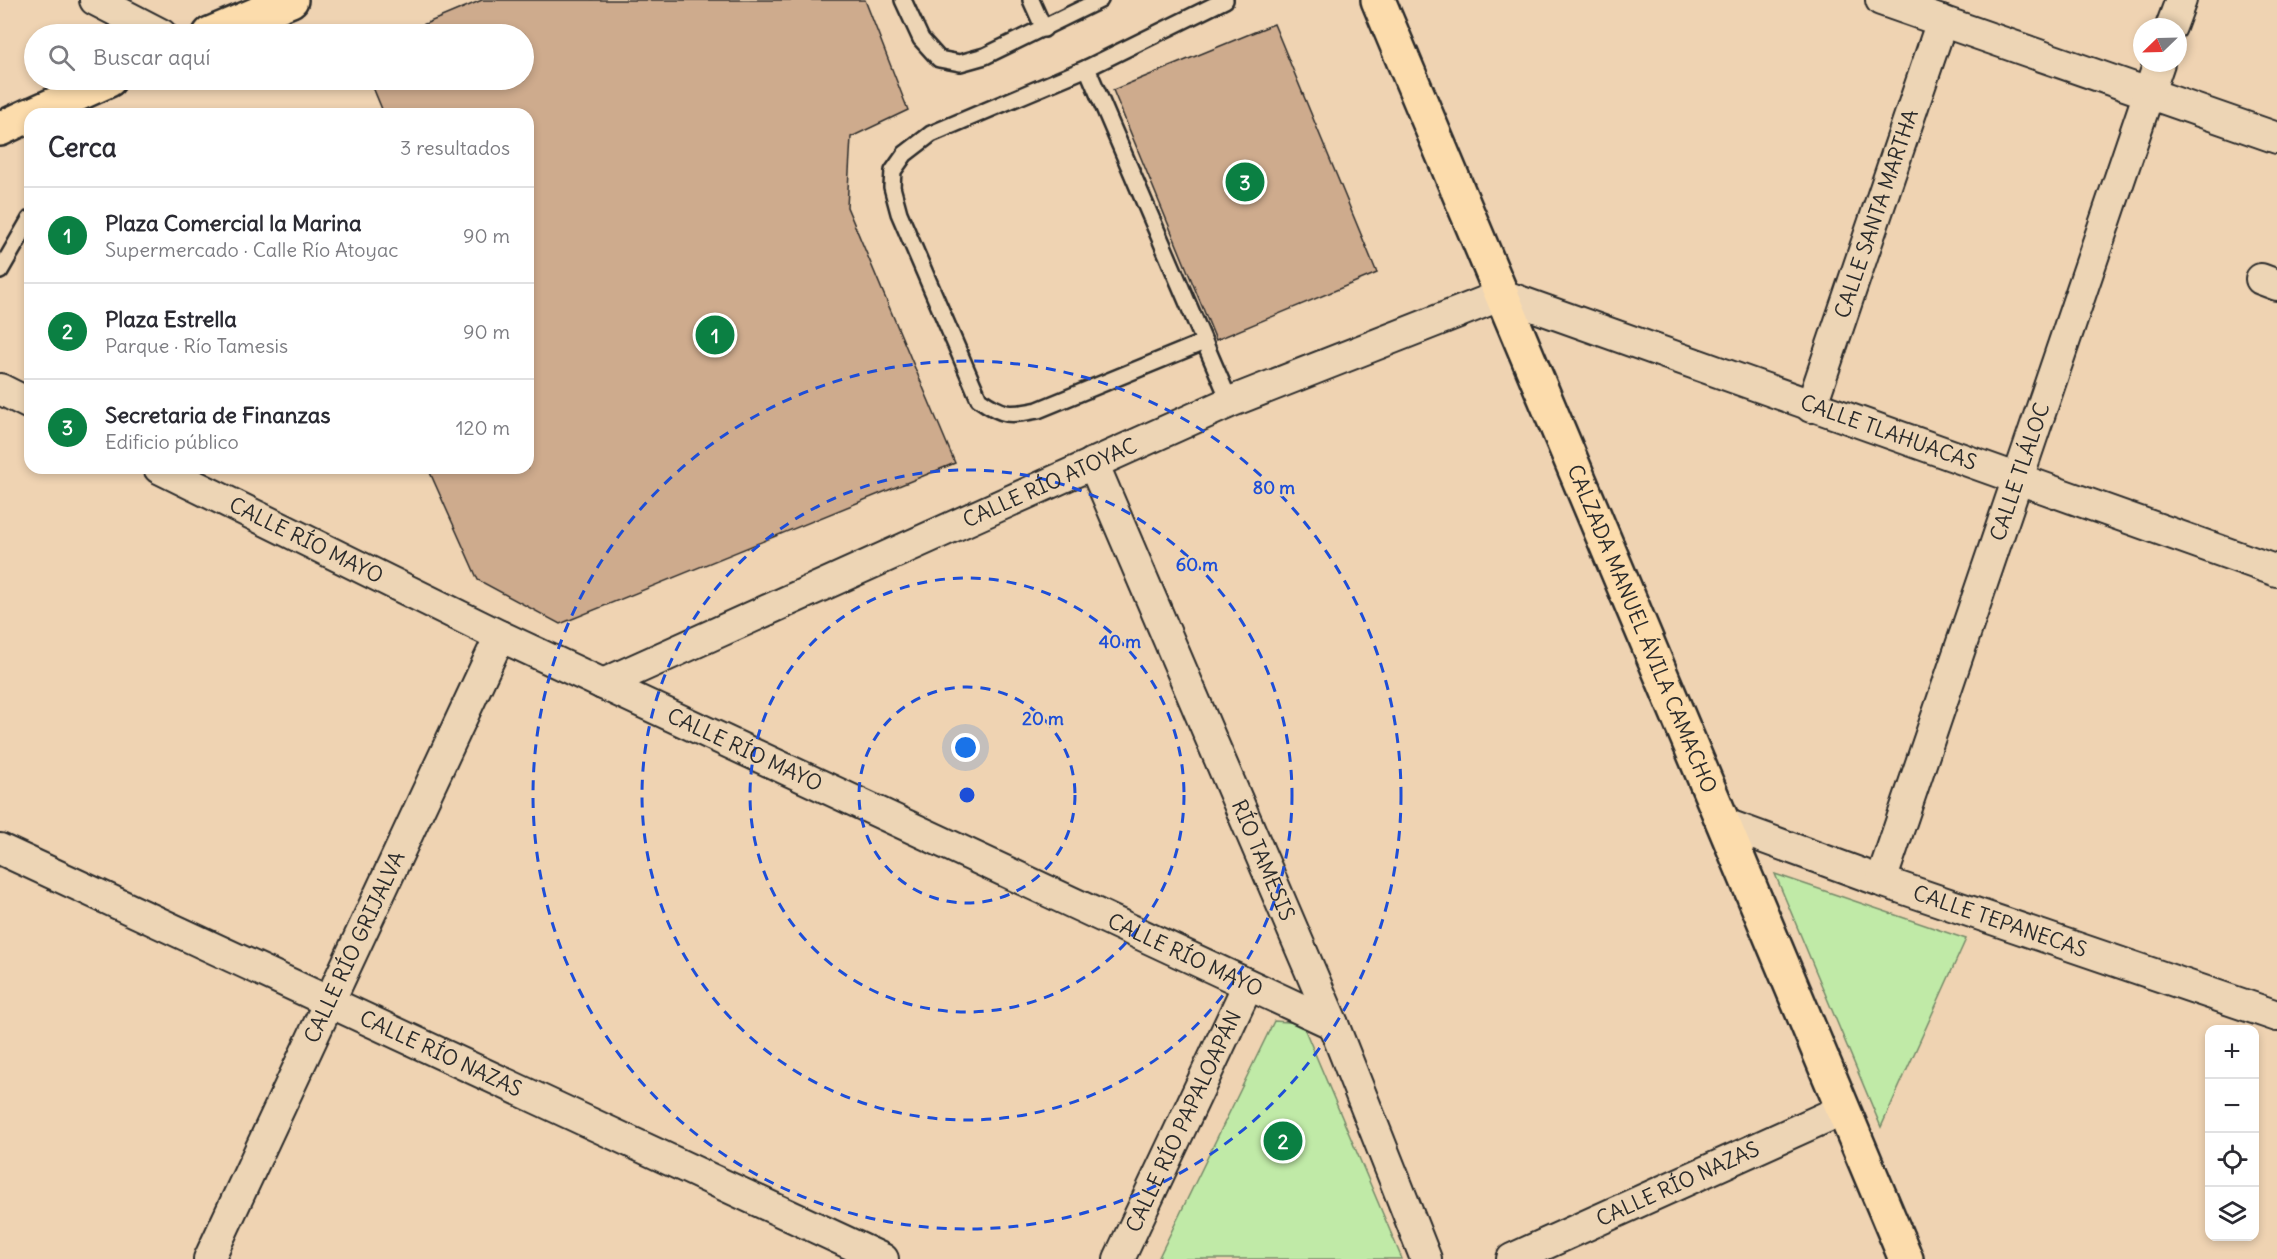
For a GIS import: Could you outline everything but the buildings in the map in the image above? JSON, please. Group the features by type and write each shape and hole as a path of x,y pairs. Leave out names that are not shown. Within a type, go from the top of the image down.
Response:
{"main road":[{"path":"234,24 291,0"},
{"name":"CALZADA MANUEL ÁVILA CAMACHO","path":"1378,0 1906,1259"},
{"path":"48,108 87,90"},
{"path":"0,129 24,119"}],"street":[{"path":"95,0 142,24"},
{"path":"1881,0 2277,138"},
{"path":"2174,18 2181,0"},
{"name":"CALLE SANTA MARTHA","path":"1811,407 1942,21"},
{"name":"CALLE TLÁLOC","path":"1881,881 2156,72"},
{"name":"CALLE RÍO ATOYAC","path":"603,684 1230,402 1502,295"},
{"name":"CALLE TLAHUACAS","path":"1502,295 1811,407 2277,571"},
{"path":"0,389 24,401"},
{"name":"RÍO TAMESIS","path":"1093,463 1333,1024 1426,1259"},
{"name":"CALLE RÍO MAYO","path":"171,474 500,636 1333,1024"},
{"name":"CALLE RÍO GRIJALVA","path":"209,1259 500,636"},
{"name":"CALLE TEPANECAS","path":"1724,823 1881,881 2277,1016"},
{"name":"CALLE RÍO NAZAS","path":"0,849 883,1259"},
{"name":"CALLE RÍO PAPALOAPÁN","path":"1119,1259 1248,985"},
{"name":"CALLE RÍO NAZAS","path":"1512,1259 1844,1109"}],"lane":[{"path":"903,0 921,39 939,59 960,63 985,56 1100,0"},
{"path":"1031,0 1044,28"},
{"path":"1204,342 1038,410 1016,415 998,413 979,399 904,224 892,187 893,171 905,154 931,134 1087,68 1225,0"},
{"path":"1087,68 1230,402"},
{"path":"0,271 24,229"}],"green space":[{"path":"1775,874 1966,939 1881,1127"},
{"path":"1274,1021 1302,1023 1402,1259 1158,1259"}],"place":[{"name":"Secretaria de Finanzas","path":"1245,182"},
{"name":"Plaza Comercial la Marina","path":"715,335"},
{"name":"Plaza Estrella","path":"1283,1141"}]}
